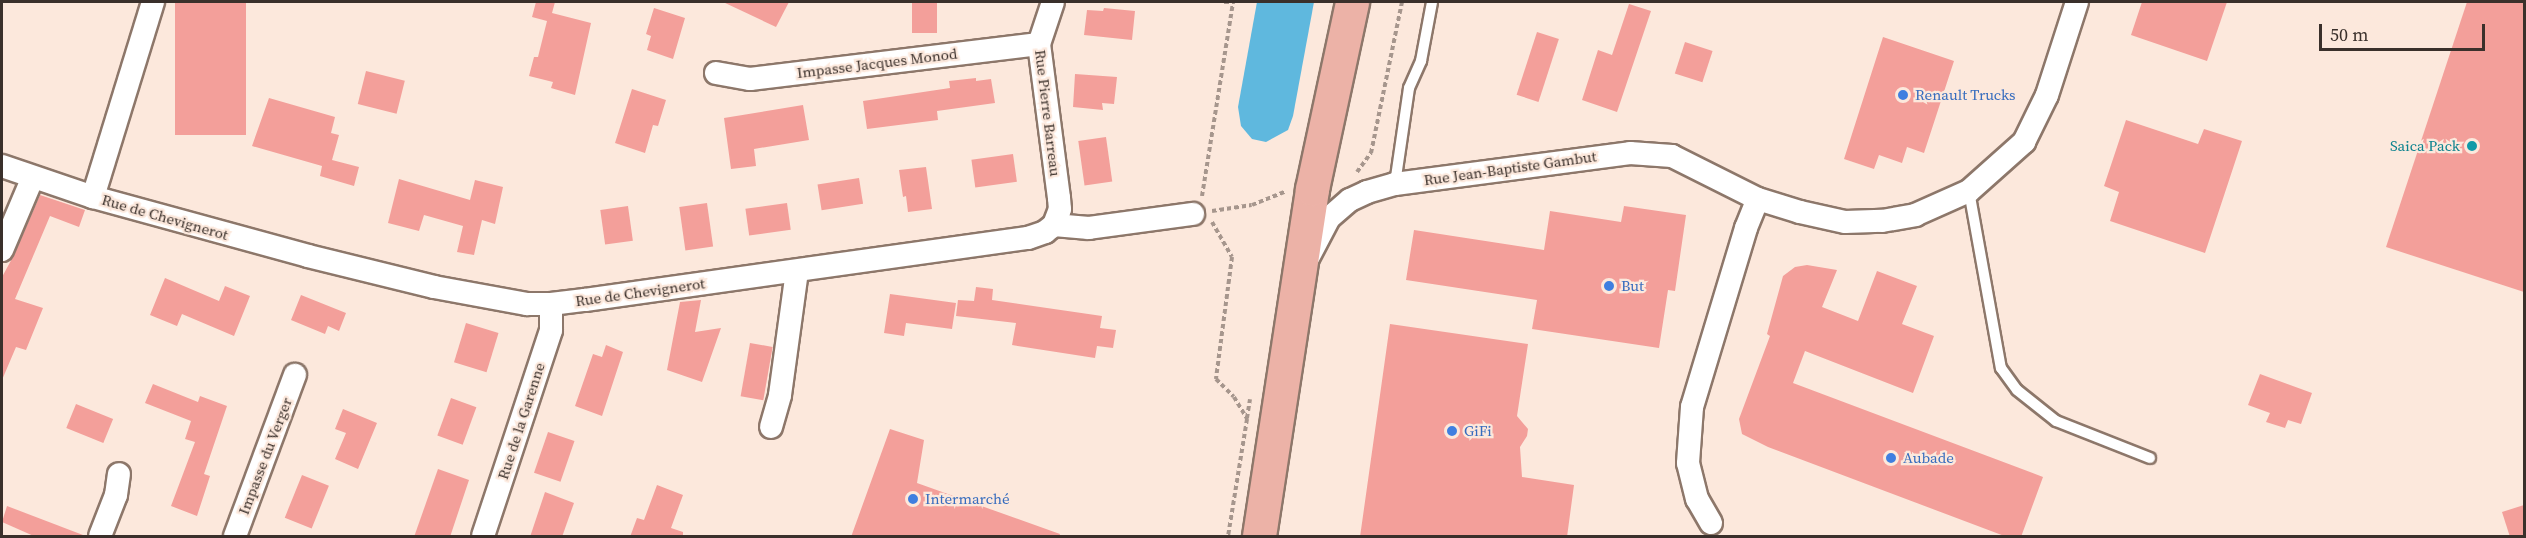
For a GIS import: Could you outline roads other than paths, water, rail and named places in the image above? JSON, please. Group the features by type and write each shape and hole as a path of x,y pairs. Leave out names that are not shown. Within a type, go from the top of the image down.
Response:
{"main road":[{"path":"1259,537 1312,189 1352,2"}],"street":[{"name":"Rue de Chevignerot","path":"93,197 153,2"},
{"name":"Rue Pierre Barreau","path":"1053,2 1039,44 1059,198 1058,217 1054,225"},
{"name":"Rue Jean-Baptiste Gambut","path":"1298,278 1323,228 1339,208 1367,192 1395,184 1630,153 1672,156 1758,199 1800,212 1845,222 1882,221 1914,215 1969,191 2024,142 2047,95 2077,2"},
{"name":"Impasse Jacques Monod","path":"716,73 750,79 1039,44"},
{"name":"Rue de Chevignerot","path":"2,166 93,197 434,288 504,301 551,304 1028,238 1046,232 1054,225"},
{"path":"2,250 33,177"},
{"path":"1712,523 1697,500 1688,463 1692,407 1746,228 1758,199"},
{"path":"1054,225 1089,228 1199,213"},
{"path":"771,428 780,395 798,270"},
{"name":"Rue de la Garenne","path":"483,537 552,330 551,304"},
{"name":"Impasse du Verger","path":"235,537 295,375"},
{"path":"100,537 116,495 119,474"}],"lane":[{"path":"1395,184 1409,88 1421,61 1432,2"},
{"path":"1969,191 2001,368 2017,390 2056,421 2150,458"}],"water":[{"path":"1257,2 1314,2 1293,116 1288,130 1266,142 1252,139 1241,126 1238,107"}],"place":[{"name":"Renault Trucks","path":"1903,95"},
{"name":"Saica Pack","path":"2472,146"},
{"name":"But","path":"1609,286"},
{"name":"GiFi","path":"1452,431"},
{"name":"Aubade","path":"1891,458"},
{"name":"Intermarché","path":"913,499"}]}
